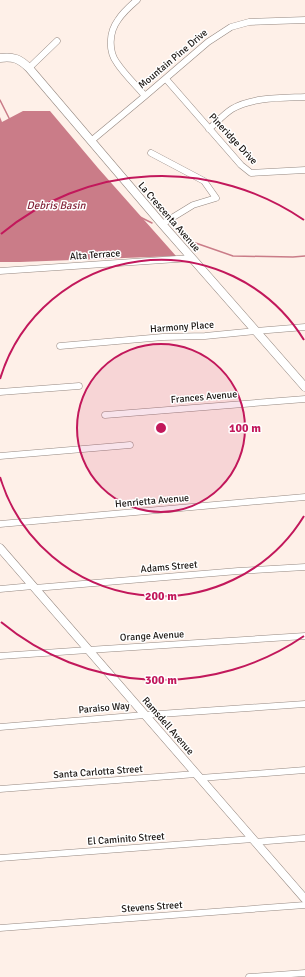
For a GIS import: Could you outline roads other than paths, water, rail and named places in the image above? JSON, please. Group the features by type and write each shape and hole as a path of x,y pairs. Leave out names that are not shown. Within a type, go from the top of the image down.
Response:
{"street":[{"path":"137,0 117,21 111,35 111,50 116,62 145,96"},
{"name":"Mountain Pine Drive","path":"91,141 208,42 231,27 250,22 305,20"},
{"path":"29,68 57,41"},
{"name":"La Crescenta Avenue","path":"0,58 13,57 20,59 29,68 162,224 305,387"},
{"name":"Pineridge Drive","path":"166,79 209,129 251,174 305,170"},
{"path":"209,129 231,109 241,104 254,100 305,97"},
{"path":"151,153 204,181 216,198 193,205 162,224"},
{"name":"Alta Terrace","path":"0,272 192,258"},
{"name":"Harmony Place","path":"60,346 163,337 205,336 256,330 305,327"},
{"path":"0,392 79,386"},
{"name":"Frances Avenue","path":"105,415 305,399"},
{"path":"0,456 130,445"},
{"name":"Henrietta Avenue","path":"0,524 305,497"},
{"name":"Ramsdell Avenue","path":"0,548 305,899"},
{"name":"Adams Street","path":"0,589 305,567"},
{"name":"Orange Avenue","path":"0,656 305,636"},
{"name":"Paraiso Way","path":"0,727 305,704"},
{"name":"Santa Carlotta Street","path":"0,789 305,770"},
{"name":"El Caminito Street","path":"0,858 305,838"},
{"name":"Stevens Street","path":"0,928 305,906"},
{"path":"249,977 305,973"}],"water":[{"name":"Debris Basin","path":"23,111 50,111 176,256 0,262 0,117 2,122"}],"waterway":[{"path":"0,100 10,120"},
{"path":"140,217 152,223"},
{"path":"187,240 233,256 305,256"}]}
